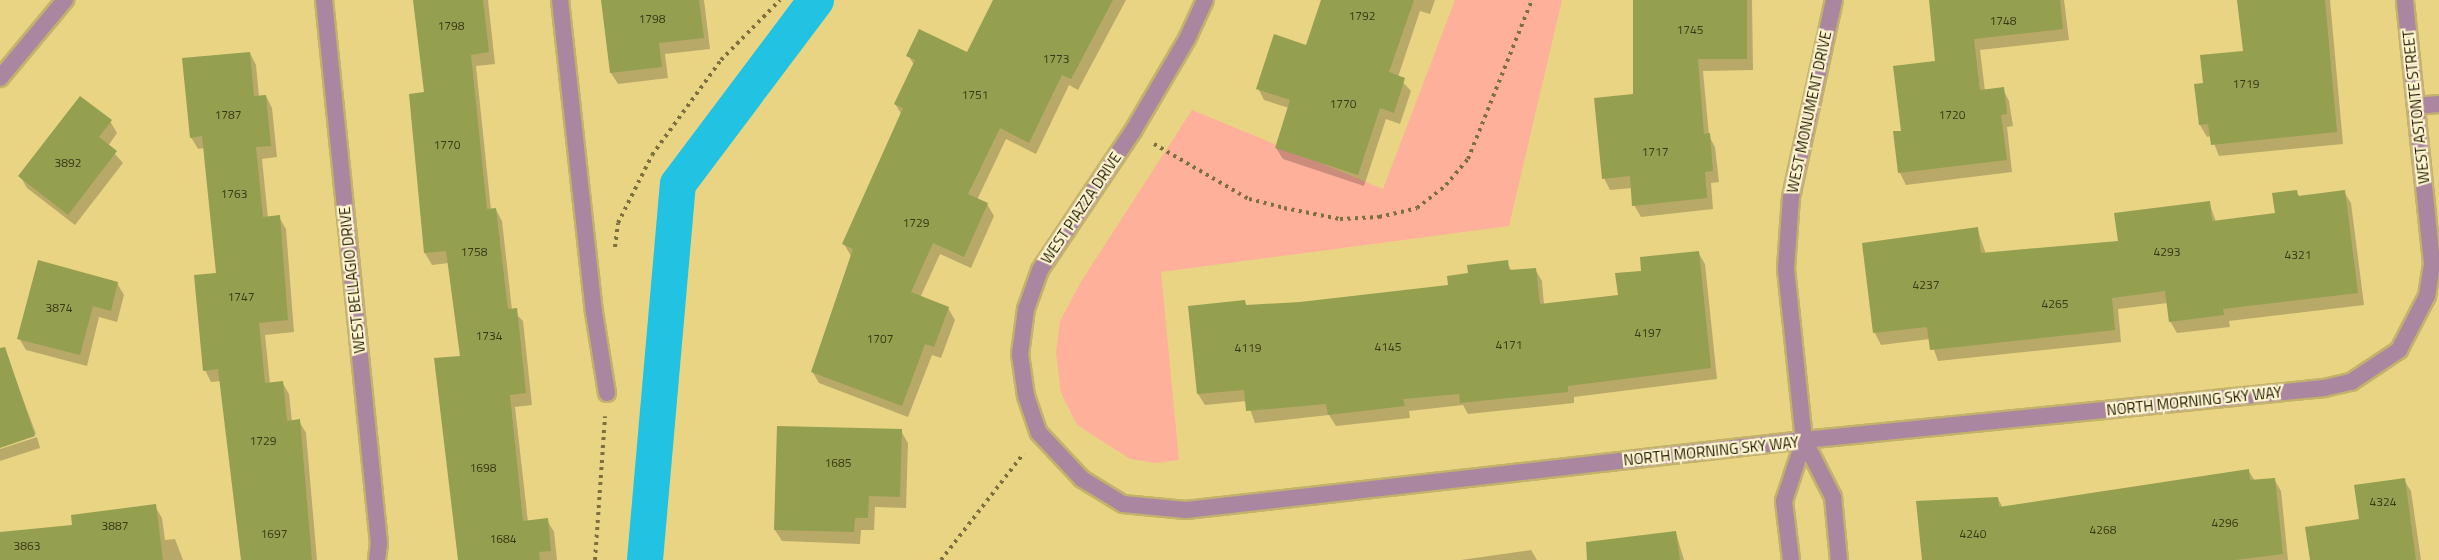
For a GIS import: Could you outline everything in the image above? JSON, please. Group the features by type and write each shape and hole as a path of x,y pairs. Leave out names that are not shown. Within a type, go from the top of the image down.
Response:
{"street":[{"path":"0,78 65,0"},
{"name":"WEST BELLAGIO DRIVE","path":"324,0 379,543 377,560"},
{"path":"560,0 594,312 607,393"},
{"name":"WEST PIAZZA DRIVE","path":"1039,433 1026,396 1020,354 1026,309 1040,270 1133,131 1187,39 1205,0"},
{"name":"WEST MONUMENT DRIVE","path":"1804,441 1789,314 1788,238 1791,197 1804,123 1834,0"},
{"name":"WEST ASTONTE STREET","path":"2399,350 2427,297 2432,263 2405,0"},
{"path":"2416,106 2439,104"},
{"name":"NORTH MORNING SKY WAY","path":"1039,433 1082,479 1123,504 1186,510 1804,441 2324,388 2351,382 2399,350"},
{"path":"1791,560 1784,501 1804,441"},
{"path":"1804,441 1833,497 1839,560"}],"path":[{"path":"614,253 618,223 652,155 721,60 780,0"},
{"path":"1133,131 1249,199 1340,219 1380,217 1417,208 1446,185 1468,159 1532,0"},
{"path":"595,560 607,393"},
{"path":"941,560 1039,433"}],"shaded area":[{"path":"1455,0 1562,0 1509,226 1161,272 1179,460 1156,463 1130,459 1077,425 1061,393 1056,353 1060,321 1082,280 1192,110 1383,189"}],"building":[{"path":"413,0 483,0 489,52 471,55 487,209 496,208 508,309 517,308 526,393 510,395 523,521 548,518 551,551 539,552 540,560 458,560 434,358 460,356 446,251 424,253 409,94 424,92"},
{"path":"601,0 699,0 704,38 659,43 662,67 610,73"},
{"path":"993,0 1113,0 1071,79 1062,75 1029,143 1000,128 968,194 988,203 964,257 933,243 911,292 949,307 934,347 925,344 902,406 811,372 853,249 842,244 903,108 894,104 915,60 906,56 919,29 967,52"},
{"path":"1321,0 1414,0 1389,72 1405,78 1394,113 1380,108 1358,175 1275,148 1290,100 1256,89 1274,34 1306,45"},
{"path":"1633,0 1747,0 1747,59 1698,59 1704,134 1710,133 1713,171 1705,172 1707,198 1632,206 1630,176 1602,179 1594,98 1633,94"},
{"path":"1929,0 2060,0 2063,29 1974,39 1980,90 2004,87 2007,114 2001,115 2007,160 1898,173 1893,131 1901,131 1893,66 1935,61"},
{"path":"2237,0 2325,0 2337,132 2211,145 2208,124 2199,125 2194,84 2203,83 2200,55 2243,51"},
{"path":"250,52 254,96 266,95 271,146 256,147 263,217 280,215 288,320 259,323 265,383 283,381 287,421 300,419 312,560 241,560 218,369 203,371 194,275 216,273 202,136 190,138 182,58"},
{"path":"80,96 112,120 99,137 117,151 68,215 18,176"},
{"path":"2297,190 2298,196 2345,190 2358,293 2223,309 2224,315 2169,322 2165,291 2112,298 2115,330 1930,350 1927,327 1873,333 1862,243 1978,227 1981,253 2118,241 2114,213 2210,201 2212,221 2275,213 2272,193"},
{"path":"1699,251 1711,368 1568,386 1568,392 1460,403 1459,394 1403,399 1405,406 1328,415 1326,404 1246,411 1244,390 1197,394 1188,306 1245,300 1246,305 1300,302 1448,285 1447,276 1468,273 1467,265 1508,260 1509,270 1536,268 1540,304 1618,295 1615,273 1641,271 1640,257"},
{"path":"38,260 118,282 111,311 93,306 80,355 17,339"},
{"path":"5,347 35,436 0,448 0,348"},
{"path":"777,426 902,429 900,497 869,496 868,518 855,518 854,532 774,530"},
{"path":"2249,469 2250,480 2275,478 2283,554 2235,560 1922,560 1916,501 1998,497 1999,507"},
{"path":"2405,478 2416,560 2310,560 2305,527 2359,519 2354,485"},
{"path":"156,504 163,560 0,560 0,532 72,525 71,515"},
{"path":"1676,531 1680,560 1587,560 1586,542"}],"waterway":[{"path":"645,560 678,184 816,0"}]}
